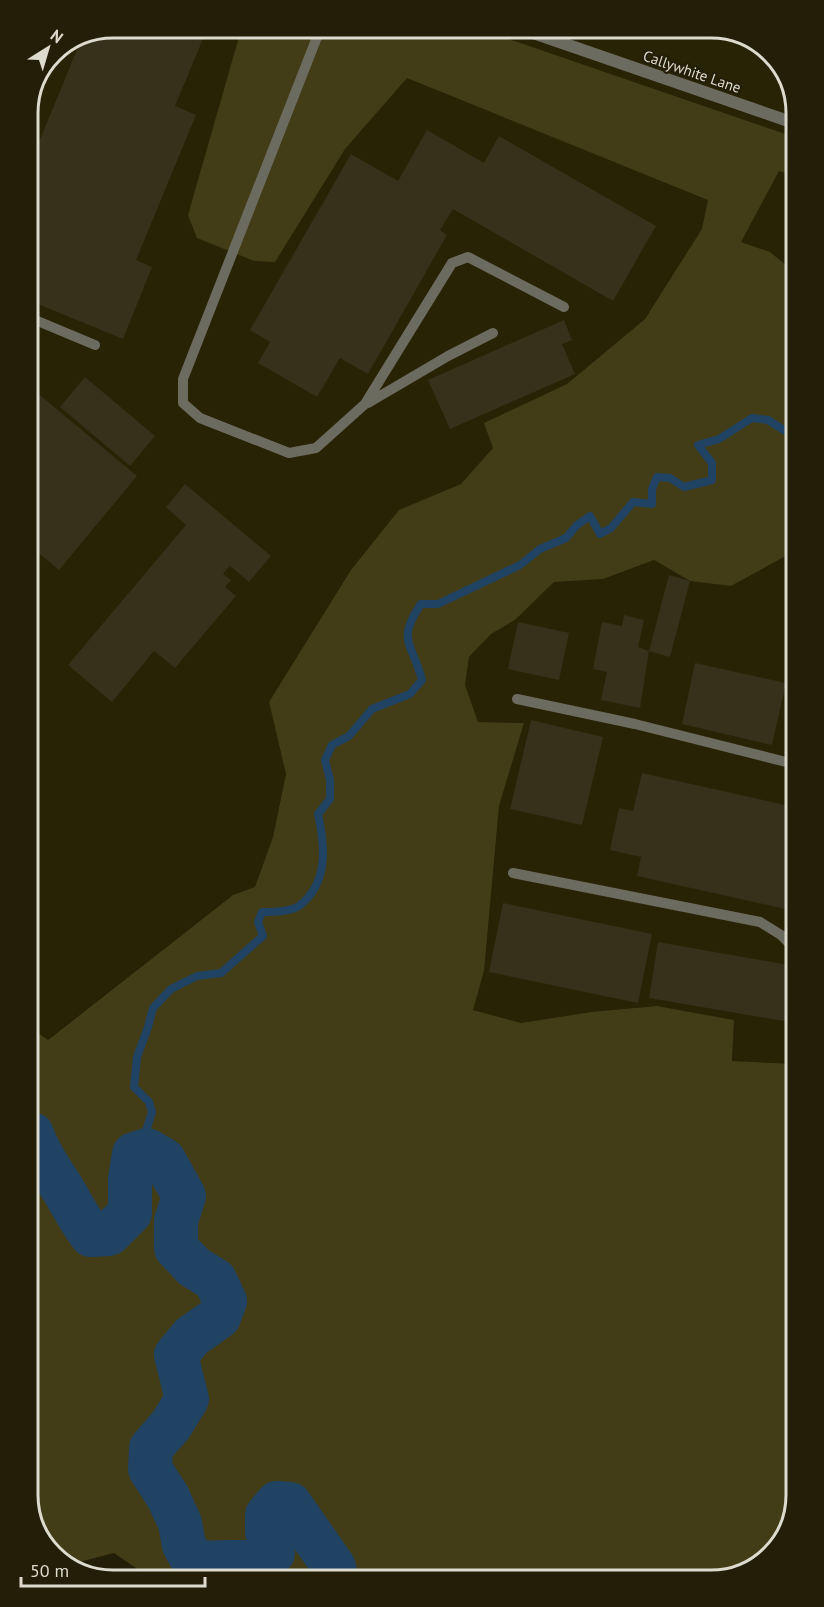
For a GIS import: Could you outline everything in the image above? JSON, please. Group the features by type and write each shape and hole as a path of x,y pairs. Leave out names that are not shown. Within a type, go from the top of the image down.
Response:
{"street":[{"name":"Callywhite Lane","path":"561,38 786,120"}],"lane":[{"path":"317,38 183,379 183,403 200,418 289,453 316,448 365,404 493,333"},
{"path":"365,404 452,263 468,257 564,307"},
{"path":"38,321 95,345"},
{"path":"517,699 635,724 786,762"},
{"path":"513,873 760,922 786,940"}],"shaded area":[{"path":"112,38 716,38 740,43 749,48 765,59 771,67 781,84 785,98 786,265 770,252 673,277 645,319 567,384 485,423 493,448 460,485 399,510 269,702 286,774 273,837 255,887 233,895 47,1040 37,1033 38,108 46,78 78,78 78,46 98,39"},
{"path":"239,38 506,38 786,134 786,173 779,171 741,242 770,252 786,265 786,556 731,586 690,581 654,560 603,579 554,582 515,620 491,634 469,657 465,685 478,722 524,723 499,806 484,971 473,1010 521,1023 591,1012 657,1006 734,1020 732,1061 786,1064 786,1504 779,1528 768,1544 740,1564 712,1570 137,1569 114,1553 80,1562 59,1548 43,1523 37,1495 37,1032 48,1040 233,895 255,887 273,837 286,774 269,702 351,570 399,510 461,484 493,448 484,423 567,384 645,319 702,229 708,200 407,78 345,149 275,262 254,261 197,238 188,215"},
{"path":"786,556 786,1064 732,1061 734,1020 657,1006 591,1012 521,1023 472,1010 484,971 499,806 524,723 478,722 465,685 469,658 491,634 515,620 554,582 603,579 654,560 684,578 731,586"}],"building":[{"path":"112,38 203,38 175,106 196,115 136,260 152,267 123,339 38,304 38,144 65,78 78,78 79,46 98,39"},
{"path":"427,130 484,163 499,136 656,226 613,301 453,209 440,230 447,235 368,374 340,358 317,397 258,363 270,342 250,330 351,154 398,181"},
{"path":"564,320 572,340 562,344 575,374 450,429 428,380"},
{"path":"85,377 155,436 130,466 60,407"},
{"path":"38,393 137,476 59,570 38,552"},
{"path":"185,484 271,556 249,582 230,566 223,574 231,580 225,587 236,596 175,668 154,651 112,702 68,665 186,525 166,507"},
{"path":"669,575 690,581 670,657 649,651"},
{"path":"624,615 644,620 638,647 649,651 640,708 601,700 607,672 593,669 602,622 622,626"},
{"path":"518,622 569,633 559,680 508,669"},
{"path":"695,663 786,683 772,745 682,724"},
{"path":"531,720 603,737 582,825 510,809"},
{"path":"642,773 786,805 786,909 637,876 641,857 610,850 619,808 633,811"},
{"path":"503,903 652,934 638,1003 489,972"},
{"path":"658,942 786,965 786,1021 649,998"}],"waterway":[{"path":"147,1150 146,1131 152,1112 149,1102 134,1087 137,1057 153,1008 171,989 197,976 221,973 263,936 258,922 262,912 295,908 309,897 316,886 322,863 323,851 318,814 330,799 330,780 325,760 332,745 349,736 372,709 410,694 422,680 408,642 409,626 421,604 438,604 520,565 540,549 566,538 577,525 590,516 600,534 611,528 633,502 652,504 652,489 657,477 670,478 684,487 712,480 712,463 698,445 719,439 752,418 768,420 786,431"},
{"path":"37,1147 91,1235 109,1234 130,1213 130,1179 134,1154 147,1150 164,1160 184,1196 176,1221 176,1248 194,1267 215,1280 225,1301 219,1317 192,1336 176,1355 187,1399 171,1425 151,1448 150,1469 168,1497 180,1523 184,1545 194,1563 261,1561 273,1553 267,1532 267,1515 277,1503 290,1504 334,1569"}]}
